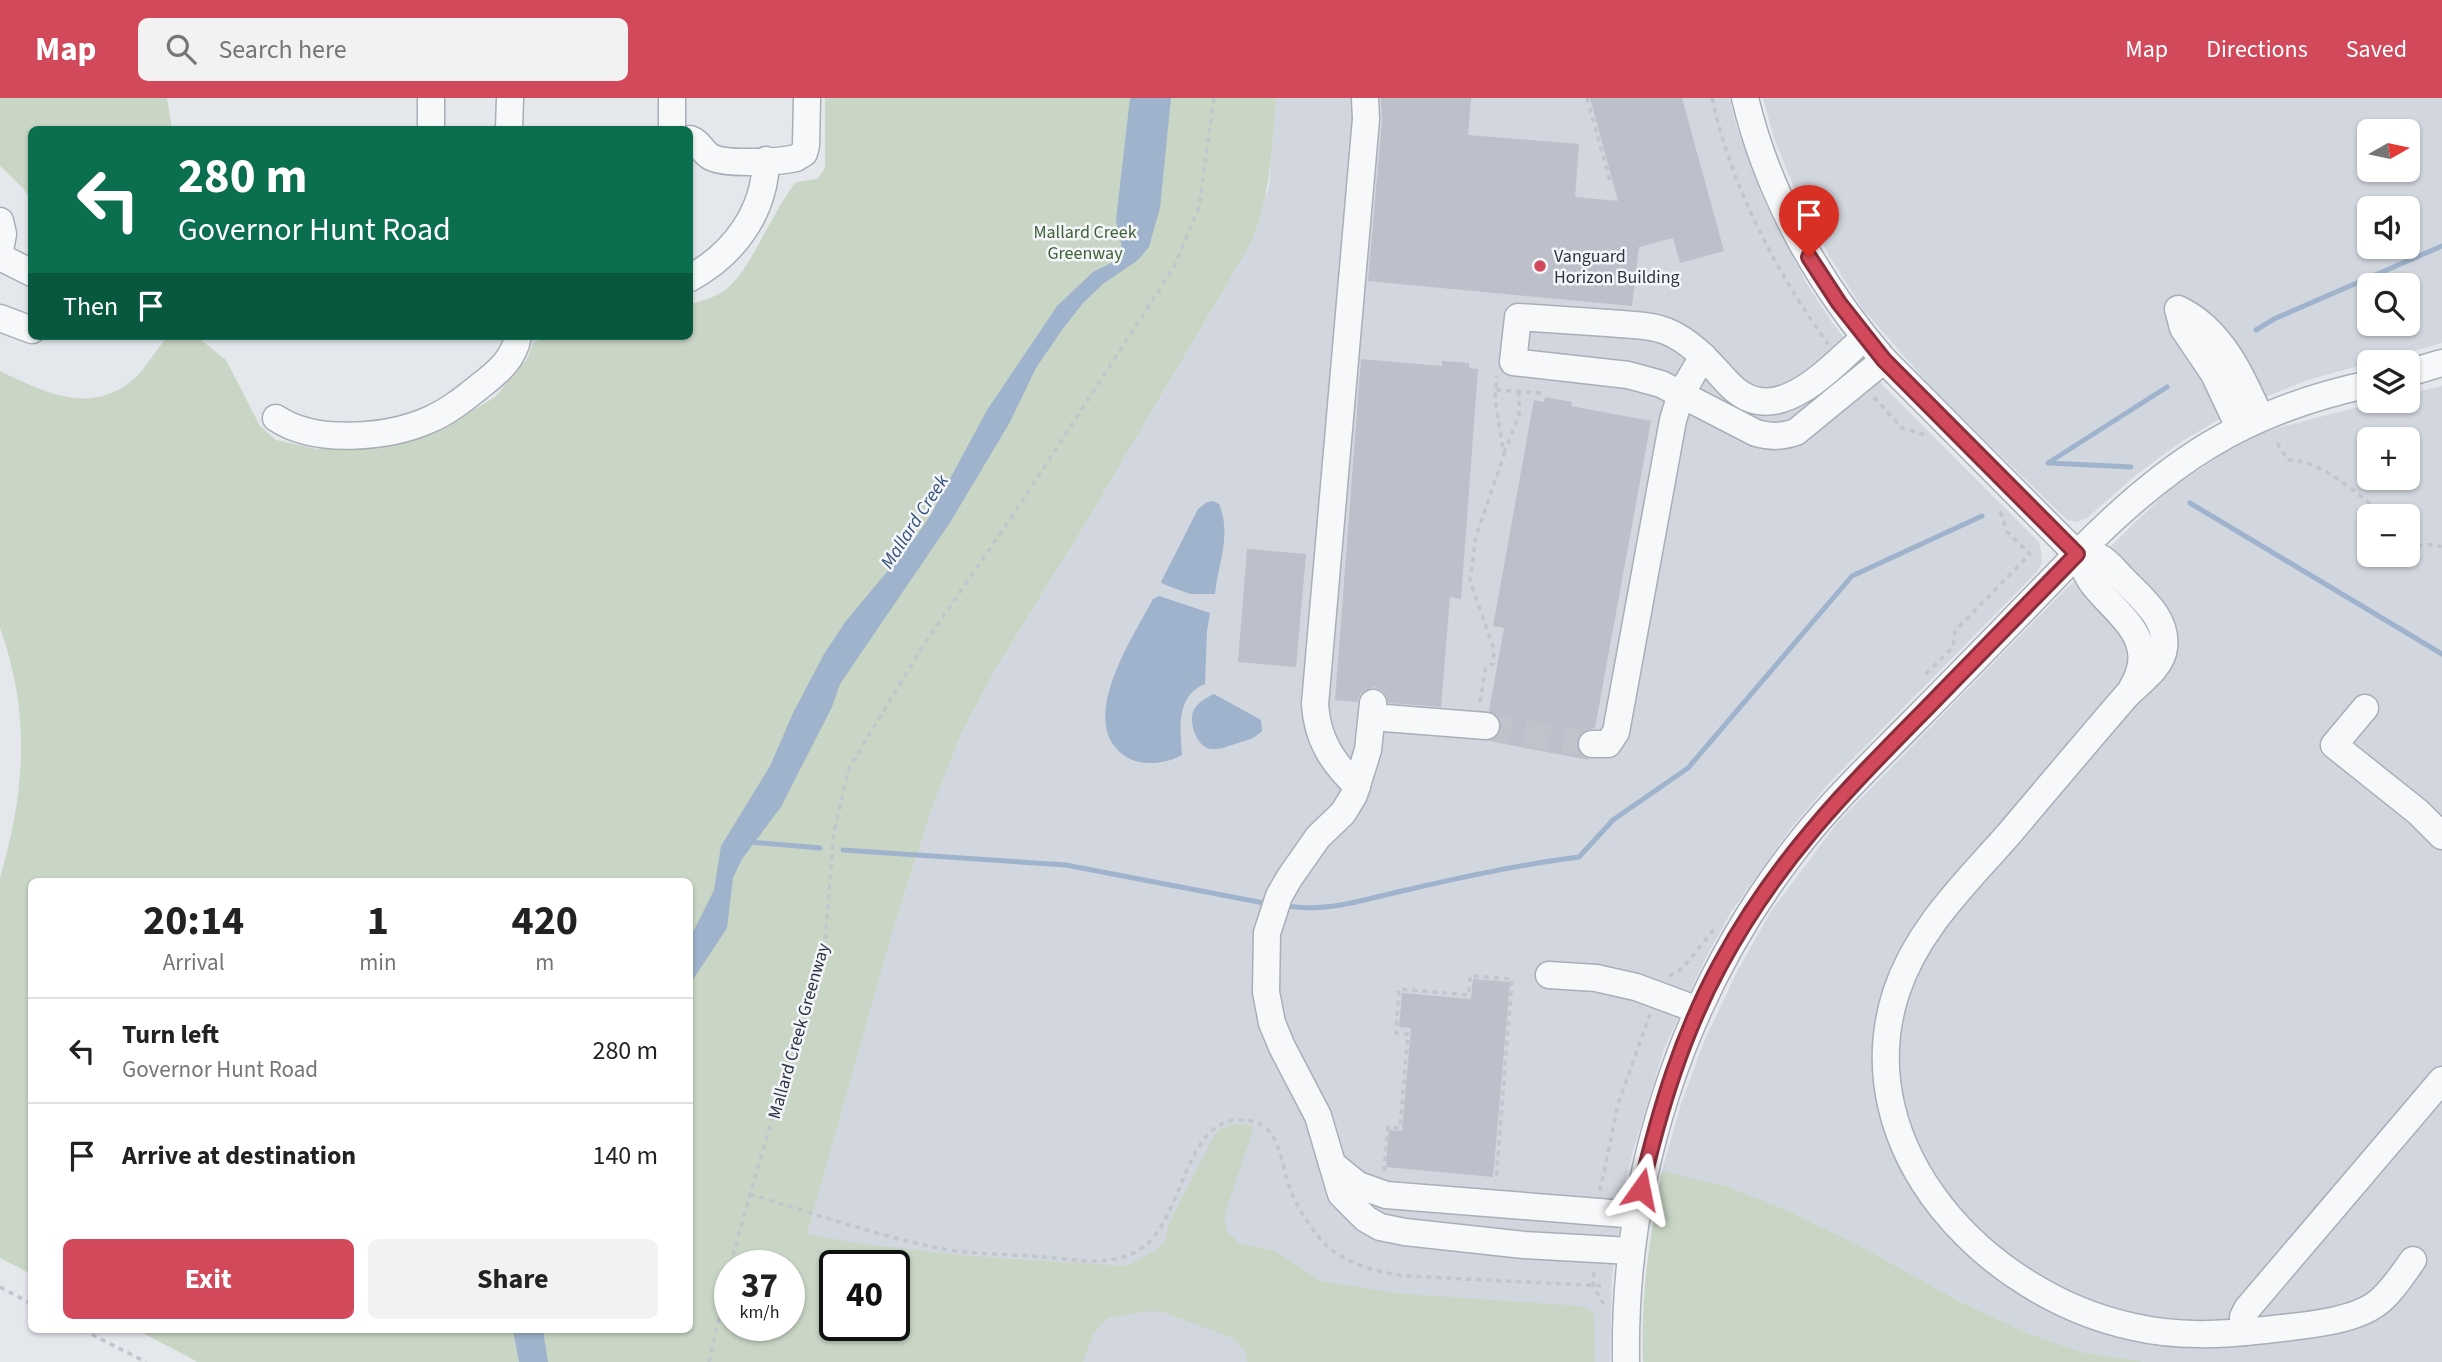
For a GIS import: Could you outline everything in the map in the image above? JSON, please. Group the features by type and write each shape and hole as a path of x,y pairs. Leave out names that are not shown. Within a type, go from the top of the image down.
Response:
{"street":[{"path":"431,98 431,126"},
{"path":"509,126 510,98"},
{"path":"672,98 672,126"},
{"path":"693,140 707,155 720,160 791,159 804,153 807,98"},
{"path":"1357,786 1339,769 1327,751 1319,734 1315,704 1345,381 1366,119 1365,98"},
{"path":"1745,98 1757,141 1796,233 1864,338 2077,554 2093,555 2104,560 2148,604 2159,620 2164,638 2162,655 2152,670 2127,695 1944,908 1918,943 1902,977 1890,1016 1886,1054 1891,1105 1908,1156 1932,1194 1976,1244 2024,1282 2080,1311 2131,1327 2184,1334 2245,1332 2308,1324 2365,1311 2383,1298 2413,1260"},
{"path":"693,276 719,259 747,226 762,192 766,160"},
{"path":"0,221 0,250"},
{"path":"0,257 28,271"},
{"path":"1864,338 1796,394 1780,400 1751,399 1729,384 1703,356 1681,338 1654,328 1518,317 1513,362 1629,375 1661,384 1769,436 1783,436 1796,432 1884,360"},
{"path":"0,318 28,328"},
{"path":"276,418 297,430 345,435 376,434 418,424 447,411 495,374 513,353 517,340"},
{"path":"1592,744 1608,744 1616,732 1673,420 1681,394 1703,356"},
{"path":"2420,369 2442,363"},
{"path":"2420,378 2442,375"},
{"path":"1626,1362 1631,1251 1656,1127 1698,1010 1743,925 1768,887 1811,830 2077,554 2164,474 2196,452 2250,422 2310,400 2357,387"},
{"path":"1740,424 1751,399"},
{"path":"2365,708 2333,746 2407,803 2442,836"},
{"path":"1481,716 1373,710 1368,750 1357,786 1343,813 1318,837 1290,877 1279,896 1267,933 1266,992 1272,1023 1318,1116 1341,1194 1366,1219 1380,1227 1524,1245 1631,1251"},
{"path":"1549,975 1596,978 1636,987 1698,1010"},
{"path":"2245,1332 2243,1317 2247,1309 2442,1080"},
{"path":"1332,1164 1358,1185 1386,1195 1637,1215"},
{"path":"1524,1245 1527,1206"}],"path":[{"name":"Mallard Creek Greenway","path":"734,1250 824,954 834,832 849,768 923,646 1020,506 1178,260 1199,207 1214,98"},
{"path":"1587,98 1611,185"},
{"path":"1712,98 1730,157 1770,249 1791,289 1839,359"},
{"path":"1498,364 1496,390 1504,455"},
{"path":"1858,381 1902,428 1925,435 1935,445"},
{"path":"1496,390 1541,393"},
{"path":"1481,716 1486,666 1493,664 1494,650 1470,580 1476,536 1519,416 1520,392"},
{"path":"2277,443 2288,460 2302,461 2329,475 2370,504"},
{"path":"1924,676 1953,647 1955,631 2030,554 2007,532 2000,510"},
{"path":"2420,547 2442,547"},
{"path":"1598,1212 1602,1177 1618,1104 1658,996 1667,977 1683,968 1721,918"},
{"path":"1384,1173 1388,1127 1400,1128 1403,1101 1408,1034 1396,1033 1399,989 1469,995 1471,976 1512,979 1496,1182"},
{"path":"750,1194 931,1247 1088,1261 1112,1260 1128,1255 1149,1242 1164,1223 1203,1140 1220,1125 1239,1120 1262,1126 1276,1139 1294,1197 1302,1213 1325,1244 1357,1264 1385,1273 1604,1286"},
{"path":"1595,1249 1593,1285 1606,1309"},
{"path":"0,1287 28,1302"},
{"path":"89,1333 146,1362"},
{"name":"Mallard Creek Greenway","path":"709,1362 714,1339"}],"shaded area":[{"path":"1276,98 1729,98 1763,199 1807,284 1831,321 1868,369 1894,397 2040,543 2042,563 2037,572 1832,780 1791,828 1731,912 1705,959 1664,1049 1627,1171 1612,1277 1610,1362 774,1362 783,1341 805,1341 805,1250 802,1250 895,923 931,811 962,732 995,670 1087,521 1251,243 1269,186"},
{"path":"1763,98 2442,98 2442,343 2417,350 2357,350 2357,366 2311,379 2242,406 2182,441 2136,475 2087,518 2077,522 2067,520 1930,386 1862,308 1799,200 1774,138"},
{"path":"2442,386 2442,1362 2146,1362 2081,1352 2027,1333 1955,1299 1864,1248 1793,1213 1662,1171 1681,1104 1705,1039 1738,970 1771,911 1838,822 2059,596 2170,489 2224,453 2266,432 2357,407 2357,413 2420,413 2420,391"}],"green space":[{"path":"0,98 167,98 172,126 28,126 28,196 0,166"},
{"path":"825,98 1276,98 1267,189 1251,243 1087,521 995,670 962,732 931,811 895,923 807,1234 863,1244 969,1256 1126,1266 1155,1251 1165,1242 1169,1223 1216,1132 1244,1124 1254,1127 1224,1216 1227,1231 1239,1243 1275,1251 1321,1281 1395,1293 1581,1306 1590,1310 1594,1316 1595,1362 1247,1362 1245,1351 1235,1339 1163,1312 1149,1311 1107,1318 1093,1335 1083,1362 198,1362 143,1333 693,1333 693,878 28,878 28,1272 0,1258 0,878 15,815 21,753 17,691 0,628 0,371 50,393 85,398 102,396 118,390 135,378 165,340 201,340 226,360 260,426 276,440 318,449 377,449 434,434 495,397 527,359 533,343 540,340 693,340 693,303 717,295 734,281 796,182 817,179 825,168"},
{"path":"1662,1171 1725,1186 1793,1213 1864,1248 1955,1299 2027,1333 2081,1352 2146,1362 1643,1362 1647,1266"}],"water":[{"path":"1130,98 1171,98 1160,208 1149,247 1138,260 1103,284 1083,303 1036,368 1010,422 951,521 840,684 832,707 781,807 742,859 733,878 727,928 693,979 693,932 714,890 721,846 770,766 793,713 824,654 846,621 930,516 987,410 1057,306 1093,272 1115,261 1123,253 1116,220"},
{"path":"1213,501 1219,504 1224,527 1215,594 1190,594 1163,584 1161,582 1198,509"},
{"path":"1159,596 1210,613 1205,684 1196,689 1184,704 1181,724 1182,755 1161,762 1146,763 1125,756 1111,741 1105,723 1107,702 1122,657 1153,599"},
{"path":"1214,694 1261,720 1262,731 1251,739 1224,748 1210,749 1201,744 1192,722 1194,709"},
{"path":"514,1333 543,1333 548,1362 519,1362"}],"building":[{"path":"1381,98 1471,98 1468,135 1579,144 1575,197 1618,201 1590,98 1682,98 1724,251 1680,263 1673,238 1639,247 1632,306 1368,281 1382,120"},
{"path":"1361,359 1442,366 1442,361 1469,363 1469,368 1478,369 1461,599 1450,597 1441,707 1388,703 1383,691 1374,687 1361,693 1357,702 1335,700"},
{"path":"1545,397 1572,402 1571,406 1651,421 1595,728 1584,731 1576,743 1579,752 1589,760 1489,741 1499,735 1502,727 1500,719 1489,711 1504,628 1493,626 1534,400 1544,402"},
{"path":"1247,549 1306,554 1296,667 1238,662"},
{"path":"1473,979 1510,982 1493,1177 1386,1167 1389,1130 1402,1131 1411,1028 1399,1027 1402,993 1471,999"}],"waterway":[{"path":"2256,330 2274,319 2442,246"},
{"path":"2048,463 2167,387"},
{"path":"2050,463 2131,467"},
{"path":"2190,503 2442,654"},
{"path":"1286,906 1334,906 1495,871 1579,857 1613,820 1688,768 1852,576 1982,516"},
{"path":"750,842 820,848"},
{"path":"843,850 1066,865 1269,904"}],"tunnel":[{"path":"1486,726 1592,744"}],"place":[{"name":"Vanguard Horizon Building","path":"1540,266"}],"route":[{"path":"1641,1189 1665,1094 1693,1023 1720,965 1768,887 1830,807 2077,554 1864,338 1809,257"}],"water label":[{"name":"Mallard Creek","path":"915,522"}]}
